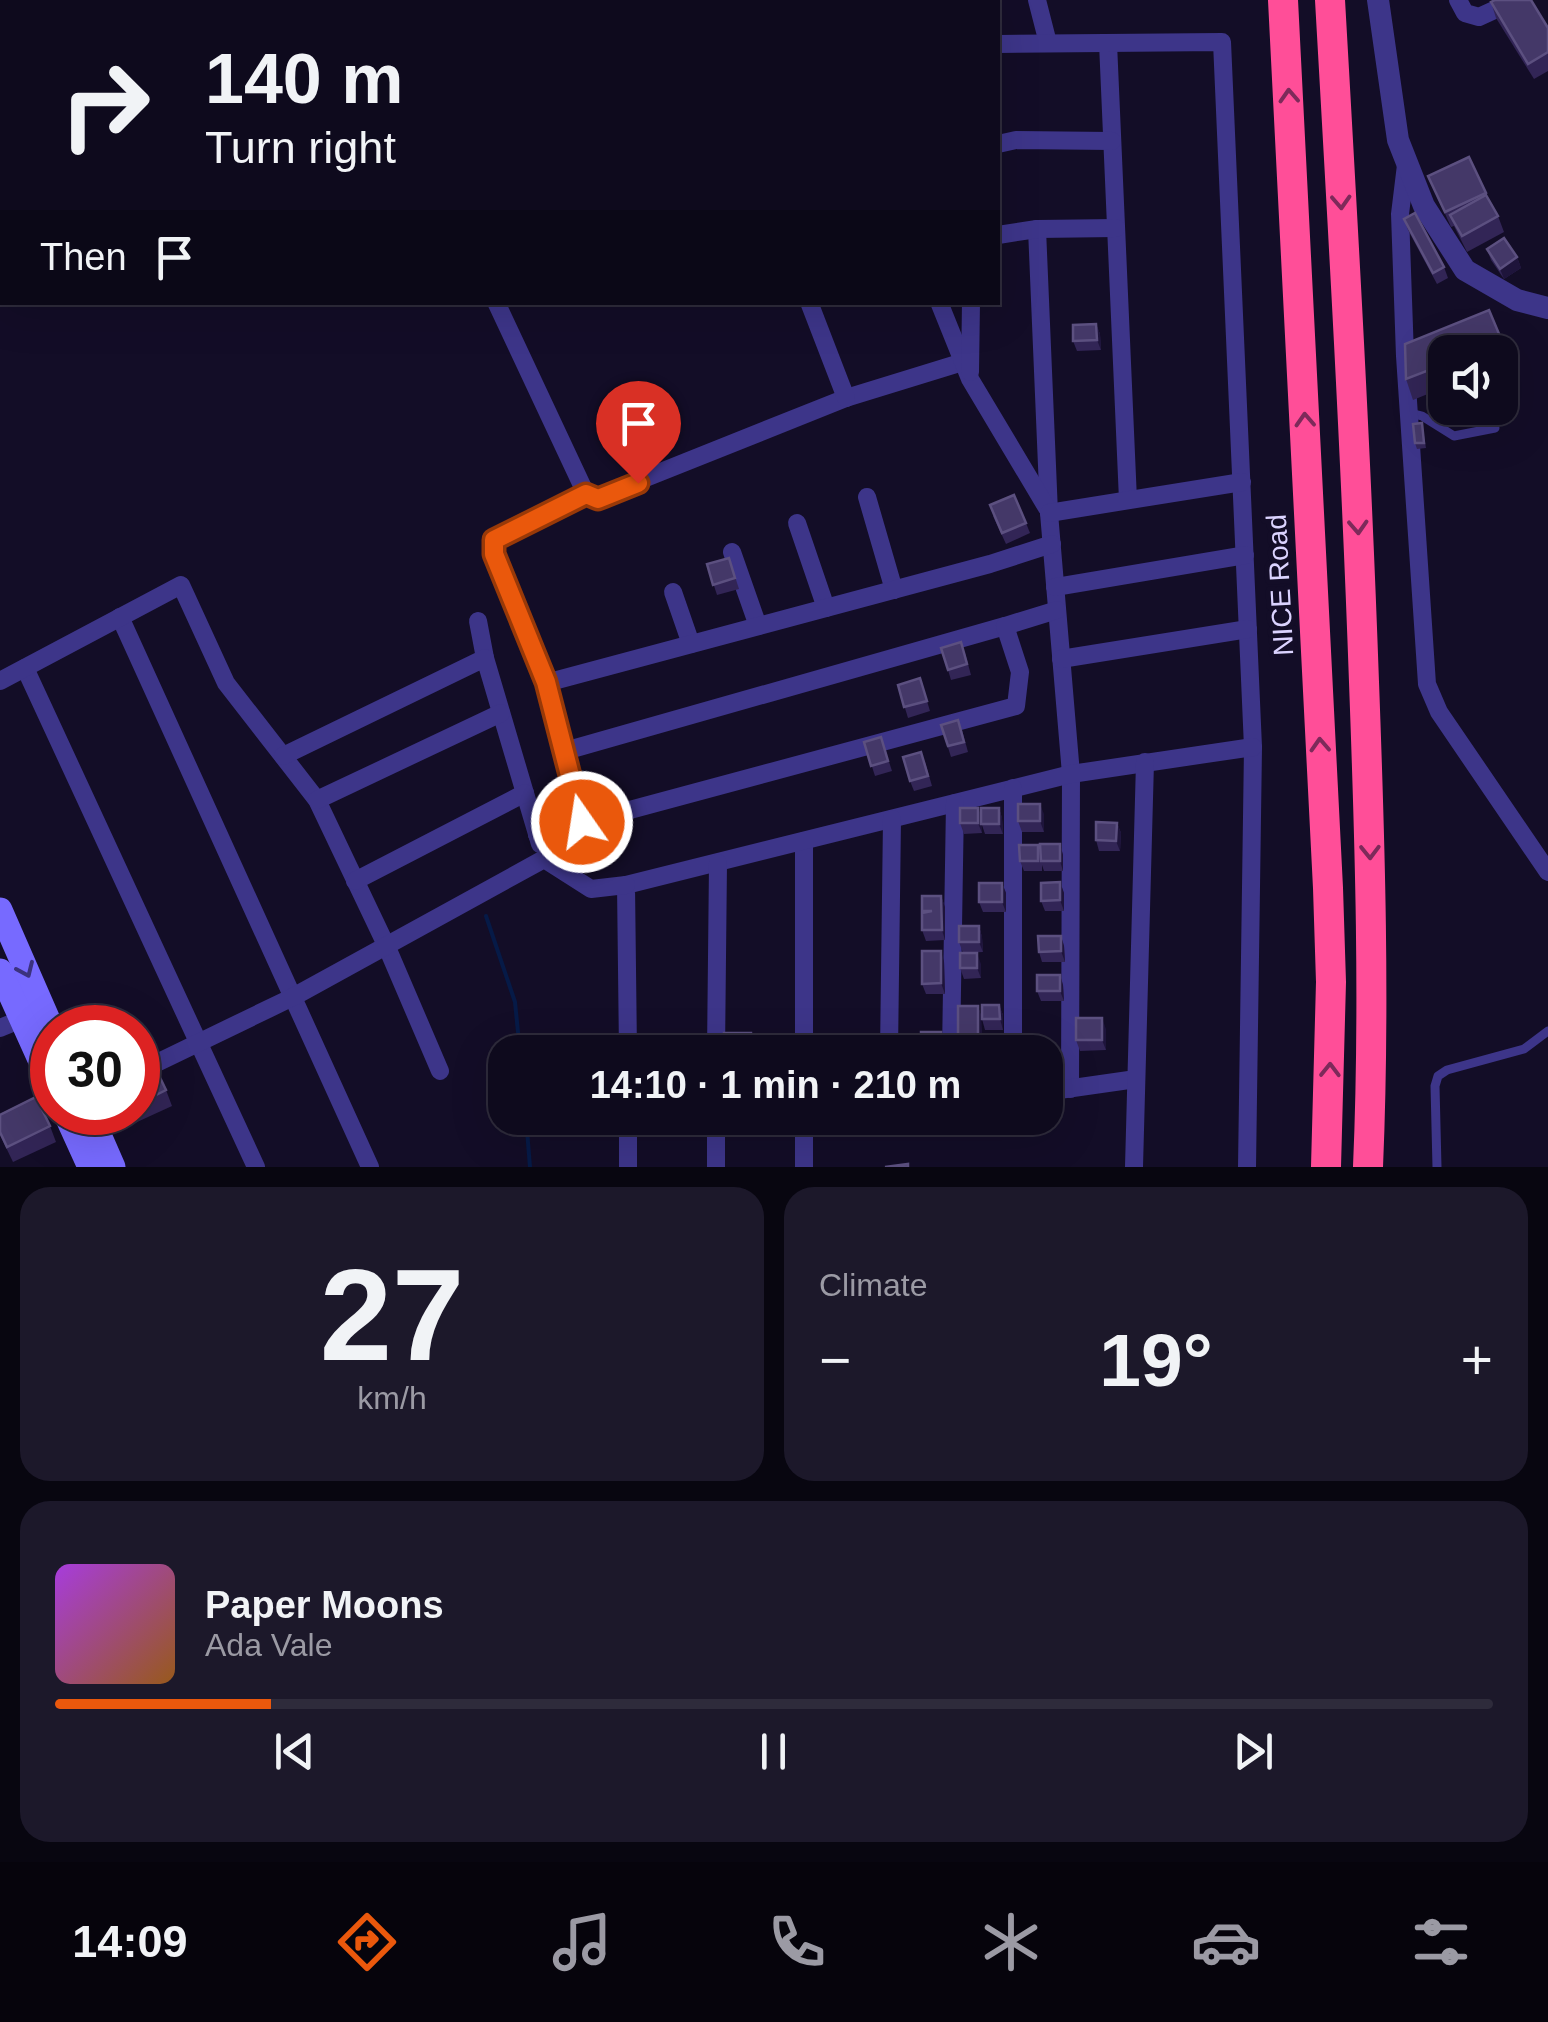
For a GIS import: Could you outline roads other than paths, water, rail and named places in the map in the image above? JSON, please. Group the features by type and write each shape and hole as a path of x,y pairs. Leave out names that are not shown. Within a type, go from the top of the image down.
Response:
{"highway":[{"name":"NICE Road","path":"1283,0 1328,888 1331,982 1326,1167"},
{"path":"1330,0 1360,556 1370,846 1372,1072 1368,1167"}],"main road":[{"path":"0,910 42,1005"},
{"path":"0,972 11,1023 30,1052"},
{"path":"75,1135 90,1167"},
{"path":"99,1135 113,1167"}],"street":[{"path":"1037,0 1048,43"},
{"path":"1378,0 1398,140 1424,206 1465,270 1517,300 1548,308"},
{"path":"1458,0 1465,13 1479,17 1516,0"},
{"path":"1000,44 1222,42 1254,746 1247,1167"},
{"path":"1108,43 1128,500"},
{"path":"1000,144 1016,140 1112,140"},
{"path":"1407,161 1400,214 1408,413 1427,684 1439,712 1540,846 1548,872"},
{"path":"1000,235 1116,228"},
{"path":"1037,230 1049,513 1071,774 1070,1089"},
{"path":"497,305 586,494 593,499 846,398 966,371"},
{"path":"810,305 846,398"},
{"path":"940,305 966,371 1049,513"},
{"path":"966,371 971,305"},
{"path":"1049,513 1242,482"},
{"path":"582,822 546,682 494,554 494,540 586,494"},
{"path":"866,497 894,590"},
{"path":"798,523 826,608"},
{"path":"546,682 1052,544"},
{"path":"732,552 758,626"},
{"path":"1055,586 1245,555"},
{"path":"0,680 180,585 226,683 317,800 440,1071"},
{"path":"673,592 691,644"},
{"path":"565,752 1057,610"},
{"path":"120,617 370,1167"},
{"path":"478,621 485,658 544,859 591,889 626,885 1071,774 1254,746"},
{"path":"537,834 1016,706 1020,672 1006,626"},
{"path":"1061,659 1248,629"},
{"path":"282,756 485,658"},
{"path":"25,668 256,1167"},
{"path":"317,800 502,713"},
{"path":"1134,1167 1145,762"},
{"path":"1013,788 1013,1035"},
{"path":"355,880 525,793"},
{"path":"951,1035 955,803"},
{"path":"890,1035 892,819"},
{"path":"804,841 804,1035"},
{"path":"160,1062 292,996 544,859"},
{"path":"716,1035 718,862"},
{"path":"626,885 628,1035"},
{"path":"1063,1090 1136,1079"},
{"path":"628,1135 628,1167"},
{"path":"716,1135 716,1167"},
{"path":"804,1135 804,1167"}],"lane":[{"path":"1408,413 1419,415 1454,436 1495,428"},
{"path":"1437,1167 1438,1076 1447,1070 1524,1049 1548,1031"}],"waterway":[{"path":"486,916 515,1002 518,1035"},
{"path":"527,1135 530,1167"}]}
